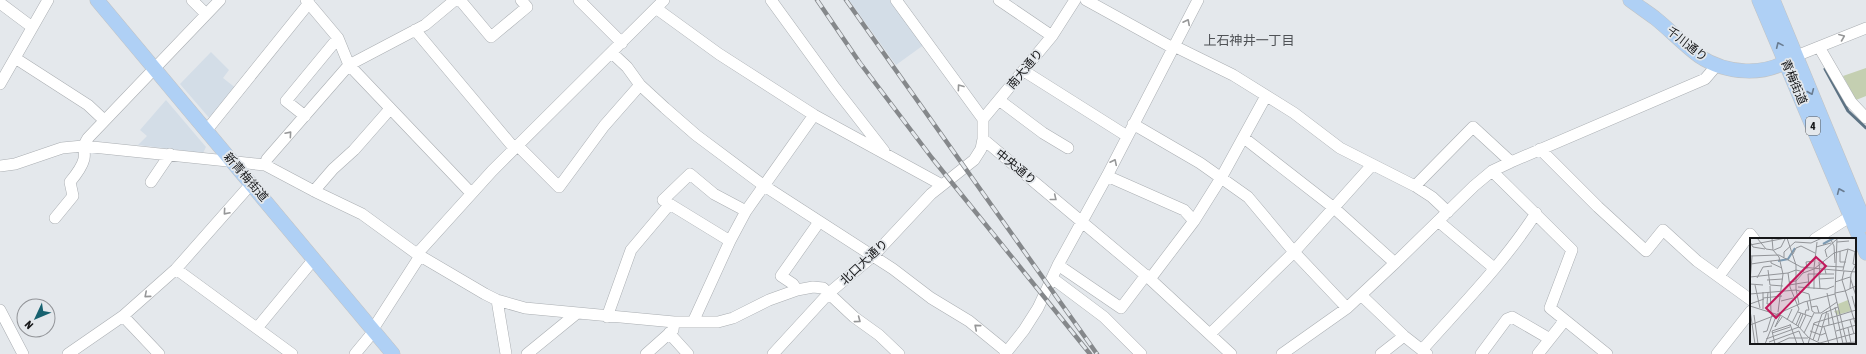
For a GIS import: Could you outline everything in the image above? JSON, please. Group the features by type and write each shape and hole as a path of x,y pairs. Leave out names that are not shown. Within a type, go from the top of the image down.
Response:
{"main road":[{"name":"新青梅街道","path":"98,0 393,354"},
{"name":"千川通り","path":"1630,0 1655,18 1700,56 1716,65 1734,70 1753,71 1768,69 1791,59"},
{"name":"青梅街道","path":"1759,0 1791,59 1866,225"},
{"name":"青梅街道","path":"1773,0 1791,59"},
{"name":"青梅街道","path":"1859,212 1866,253"}],"street":[{"path":"1,82 48,0"},
{"path":"192,0 206,14"},
{"path":"55,218 73,196 70,182 76,175 84,159 83,146 104,120 220,0"},
{"path":"265,164 267,159 349,65 425,25 456,0"},
{"path":"460,0 491,37 527,7 521,0"},
{"path":"579,0 622,43"},
{"path":"355,354 373,330 418,255 471,193 657,9 664,0"},
{"path":"771,0 835,88 886,154"},
{"path":"896,0 983,119 983,139"},
{"path":"999,0 1052,36"},
{"name":"南大通り","path":"983,119 1052,36 1074,0"},
{"path":"1086,0 1174,47 1233,75 1294,113 1340,148 1415,186 1432,197 1448,212"},
{"path":"612,53 627,67 640,85 696,135 763,185 873,256 931,298 969,321 1006,353 1034,314 1058,265 1107,176 1198,0"},
{"path":"206,131 308,2 338,38 349,65 471,193"},
{"path":"0,3 32,27"},
{"path":"657,9 719,54 814,115 942,185"},
{"path":"1791,59 1866,28"},
{"path":"415,30 516,147 559,187 604,126 640,85"},
{"path":"304,116 286,100 338,38"},
{"path":"1819,47 1851,102 1866,118"},
{"path":"15,58 88,106 104,120"},
{"path":"1282,354 1347,308 1396,263 1474,186 1492,171 1705,79 1716,65"},
{"path":"1024,71 1127,136"},
{"path":"1058,265 1121,308 1194,221 1222,178 1266,96"},
{"path":"1000,100 1043,133 1068,148"},
{"path":"314,191 333,169 354,150 390,109"},
{"path":"693,322 730,241 746,211 814,115"},
{"path":"1133,124 1200,163 1248,197 1294,252 1347,308"},
{"path":"1415,186 1473,127 1511,162"},
{"path":"1244,138 1334,208 1396,263"},
{"name":"中央通り","path":"958,173 974,160 981,149 983,139 1083,221 1148,277 1231,354"},
{"path":"0,166 15,164 62,148 83,146 265,164 314,191 362,214 418,255 497,300 525,308 576,314 674,322 693,322 725,320 769,300 797,290 818,287 823,288 854,317 878,335 899,354"},
{"path":"1540,149 1598,207 1646,251 1663,230 1697,261 1750,299"},
{"path":"151,182 170,154"},
{"path":"1210,334 1294,252 1372,165"},
{"path":"1492,171 1572,250 1550,308 1607,354"},
{"name":"北口大通り","path":"773,354 829,294 873,256 931,194 958,173"},
{"path":"730,241 663,200 690,174 714,194 746,211"},
{"path":"1107,176 1184,210 1194,221"},
{"path":"68,354 123,316 176,269 252,183"},
{"path":"607,317 631,250 670,204"},
{"path":"1817,238 1859,212"},
{"path":"1361,295 1404,336 1424,352 1494,268 1536,213"},
{"path":"1438,221 1494,268"},
{"path":"797,290 793,284 781,276 819,222"},
{"path":"1719,276 1750,234 1753,238"},
{"path":"257,328 314,259"},
{"path":"176,269 292,354"},
{"path":"1052,278 1104,317 1141,354"},
{"path":"497,300 506,354"},
{"path":"0,310 23,354"},
{"path":"1720,353 1750,312"},
{"path":"527,354 576,314"},
{"path":"123,316 159,354"},
{"path":"1480,354 1507,319 1512,317 1550,339"},
{"path":"1538,354 1565,320"},
{"path":"646,354 673,330 674,322"},
{"path":"669,333 688,354"},
{"path":"1381,354 1404,336"}],"shaded area":[{"path":"849,0 894,0 925,44 896,65"},
{"path":"211,52 229,70 223,78 237,89 211,120 180,84"},
{"path":"166,100 206,147 203,153 138,145 147,136 140,130"}],"green space":[{"path":"1866,68 1866,96 1856,100 1843,76"}],"waterway":[{"path":"1825,69 1848,111 1866,128"}],"railway":[{"path":"817,0 860,63 932,158 1090,354"},
{"path":"846,0 1097,354"}],"district":[{"name":"上石神井一丁目","path":"1249,40"}]}
